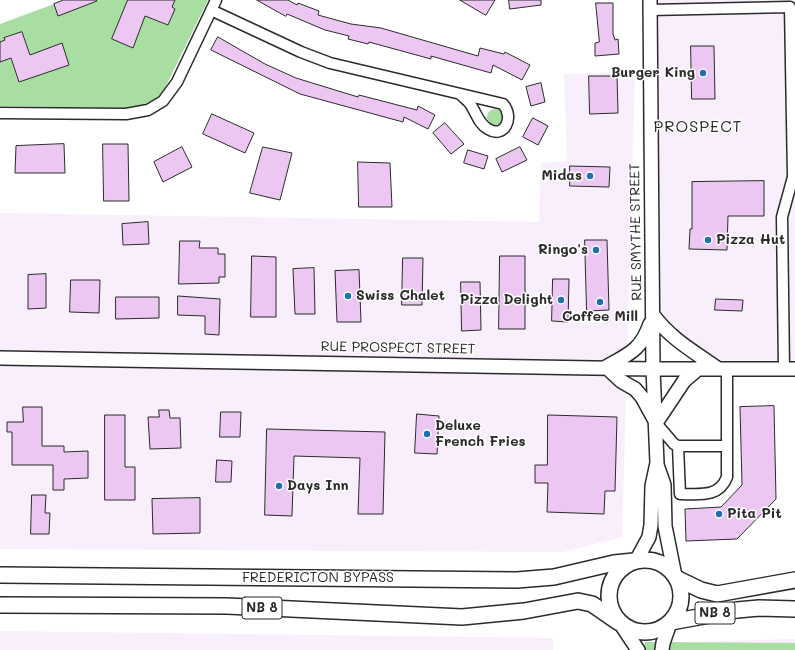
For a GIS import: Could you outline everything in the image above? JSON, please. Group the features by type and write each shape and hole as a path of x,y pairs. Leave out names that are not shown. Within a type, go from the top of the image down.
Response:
{"highway":[{"path":"648,560 659,563 669,569 676,577 681,589 681,601 678,612 671,622 653,632 642,633 631,631 620,624 609,606 608,595 610,583 616,573 625,565 635,561 648,560"},
{"name":"FREDERICTON BYPASS","path":"0,575 518,580 554,576 614,563 635,561"},
{"name":"NB 8","path":"676,577 701,590 717,594 795,580"},
{"name":"FREDERICTON BYPASS","path":"0,605 227,606 462,617 524,611 578,601 592,604 620,624"},
{"name":"NB 8","path":"671,622 714,613 759,608 795,609"}],"main road":[{"name":"RUE SMYTHE STREET","path":"635,561 649,537 651,525 652,486 657,463 653,369 650,5"},
{"path":"653,315 645,338 640,345 634,351 606,367 621,381 635,389 642,397 656,422 684,381 699,368"},
{"path":"653,315 664,330 678,342 722,368"},
{"name":"RUE PROSPECT STREET","path":"0,358 606,367 653,369 789,369"},
{"name":"RUE SMYTHE STREET","path":"657,463 664,485 665,526 676,577"},
{"path":"662,650 671,622"},
{"path":"620,624 638,650"}],"street":[{"path":"0,112 126,114 148,110 163,101 171,92 216,0"},
{"path":"650,5 790,6 793,177 792,193 782,217 789,369"},
{"path":"211,10 301,52 330,63 503,104 509,110 510,119 506,126 499,131 491,131 484,127 471,105 461,95"},
{"path":"678,446 680,494 710,494 722,487 727,477 722,368"},
{"path":"656,422 674,444 678,446 726,446"}],"shaded area":[{"path":"650,0 795,0 795,369 711,366 687,356 666,338 656,312 641,130"},
{"path":"635,72 622,537 563,552 0,549 0,213 539,222 541,163 567,161 564,74"},
{"path":"0,631 553,638 553,650 0,650"},
{"path":"795,639 795,650 686,650 686,642"}],"green space":[{"path":"100,0 128,0 112,39 133,48 136,40 133,39 143,15 168,25 175,9 172,7 175,0 208,0 163,92 146,103 127,108 0,106 0,62 10,57 19,82 60,65 61,68 69,65 62,44 31,57 22,32 5,37 5,40 0,42 0,24 54,4 58,15"},
{"path":"495,109 502,114 503,117 498,124 495,125 488,120 487,117 492,110"},
{"path":"645,642 795,643 795,650 645,650"}],"building":[{"path":"64,0 97,1 58,16 54,4"},
{"path":"128,0 175,0 172,7 175,9 168,25 145,16 133,48 112,39"},
{"path":"257,0 288,0 297,5 298,3 319,11 318,15 351,24 381,28 478,56 480,48 504,54 505,52 530,65 522,80 493,65 491,73 431,56 431,59 369,42 368,44 348,39 349,36 325,30 287,14 286,16"},
{"path":"460,0 495,0 486,15"},
{"path":"509,0 541,0 541,5 510,9"},
{"path":"596,3 613,3 613,34 615,40 618,39 619,54 595,56 595,43 599,42"},
{"path":"22,32 30,55 62,43 69,65 19,82 11,58 0,62 0,42 5,40 4,38"},
{"path":"218,37 265,64 296,78 358,97 359,95 417,110 418,106 435,115 428,129 404,117 403,122 300,94 211,50"},
{"name":"Burger King","path":"691,46 714,46 715,99 692,99"},
{"path":"589,76 617,76 618,113 590,114"},
{"path":"541,83 545,102 531,106 526,87"},
{"path":"212,114 254,133 245,153 203,134"},
{"path":"533,118 548,126 538,145 523,137"},
{"path":"445,123 464,144 451,154 433,133"},
{"path":"64,144 65,173 15,173 16,146"},
{"path":"103,144 128,144 129,201 104,201"},
{"path":"182,147 192,167 163,182 154,162"},
{"path":"263,147 292,153 280,200 250,193"},
{"path":"520,147 527,160 502,172 496,159"},
{"path":"468,150 488,156 484,169 464,163"},
{"path":"358,162 390,163 392,207 359,207"},
{"name":"Midas","path":"570,166 610,167 609,187 570,186"},
{"path":"764,181 764,216 728,216 727,250 689,249 690,229 692,229 692,182"},
{"path":"148,222 149,244 123,245 122,224"},
{"path":"585,240 607,240 609,310 587,311"},
{"path":"180,241 200,241 199,248 218,248 218,254 225,254 225,277 219,277 219,283 179,284"},
{"path":"252,256 276,257 276,317 251,317"},
{"path":"500,256 525,256 525,329 499,329"},
{"path":"403,258 423,258 422,305 402,305"},
{"path":"314,268 315,314 295,314 293,269"},
{"name":"Swiss Chalet","path":"359,270 361,322 337,322 335,271"},
{"path":"46,274 46,308 28,309 28,275"},
{"name":"Pizza Delight","path":"553,279 569,279 568,322 552,321"},
{"path":"71,280 100,280 99,313 70,312"},
{"path":"461,282 480,282 481,330 462,331"},
{"path":"178,296 220,299 219,335 205,334 205,316 178,315"},
{"path":"116,297 159,297 159,318 116,319"},
{"path":"716,299 743,300 742,311 715,310"},
{"path":"774,406 776,499 737,539 686,541 685,509 721,507 742,485 740,407"},
{"path":"23,407 42,407 42,446 64,446 64,452 88,451 88,478 64,479 64,490 53,490 53,465 12,465 12,432 7,432 7,422 23,422"},
{"path":"159,410 169,410 170,418 180,418 181,448 150,449 148,417 159,417"},
{"path":"221,412 241,412 240,437 220,437"},
{"name":"Deluxe French Fries","path":"417,414 439,416 437,454 415,453"},
{"path":"105,415 125,415 125,467 135,467 135,500 105,500"},
{"path":"548,415 617,417 615,491 605,491 604,514 547,512 548,483 535,483 535,465 547,465"},
{"name":"Days Inn","path":"267,429 385,432 383,514 358,514 360,458 294,456 292,516 265,515"},
{"path":"217,460 232,461 231,482 216,482"},
{"path":"32,495 46,495 45,513 50,513 49,534 31,534"},
{"path":"200,498 200,533 153,534 152,499"}],"place":[{"name":"Burger King","path":"703,73"},
{"name":"Midas","path":"590,176"},
{"name":"Pizza Hut","path":"708,240"},
{"name":"Ringo's","path":"596,250"},
{"name":"Swiss Chalet","path":"348,296"},
{"name":"Pizza Delight","path":"561,300"},
{"name":"Coffee Mill","path":"600,302"},
{"name":"Deluxe French Fries","path":"427,434"},
{"name":"Days Inn","path":"279,486"},
{"name":"Pita Pit","path":"719,514"}],"district":[{"name":"PROSPECT","path":"698,127"}]}
